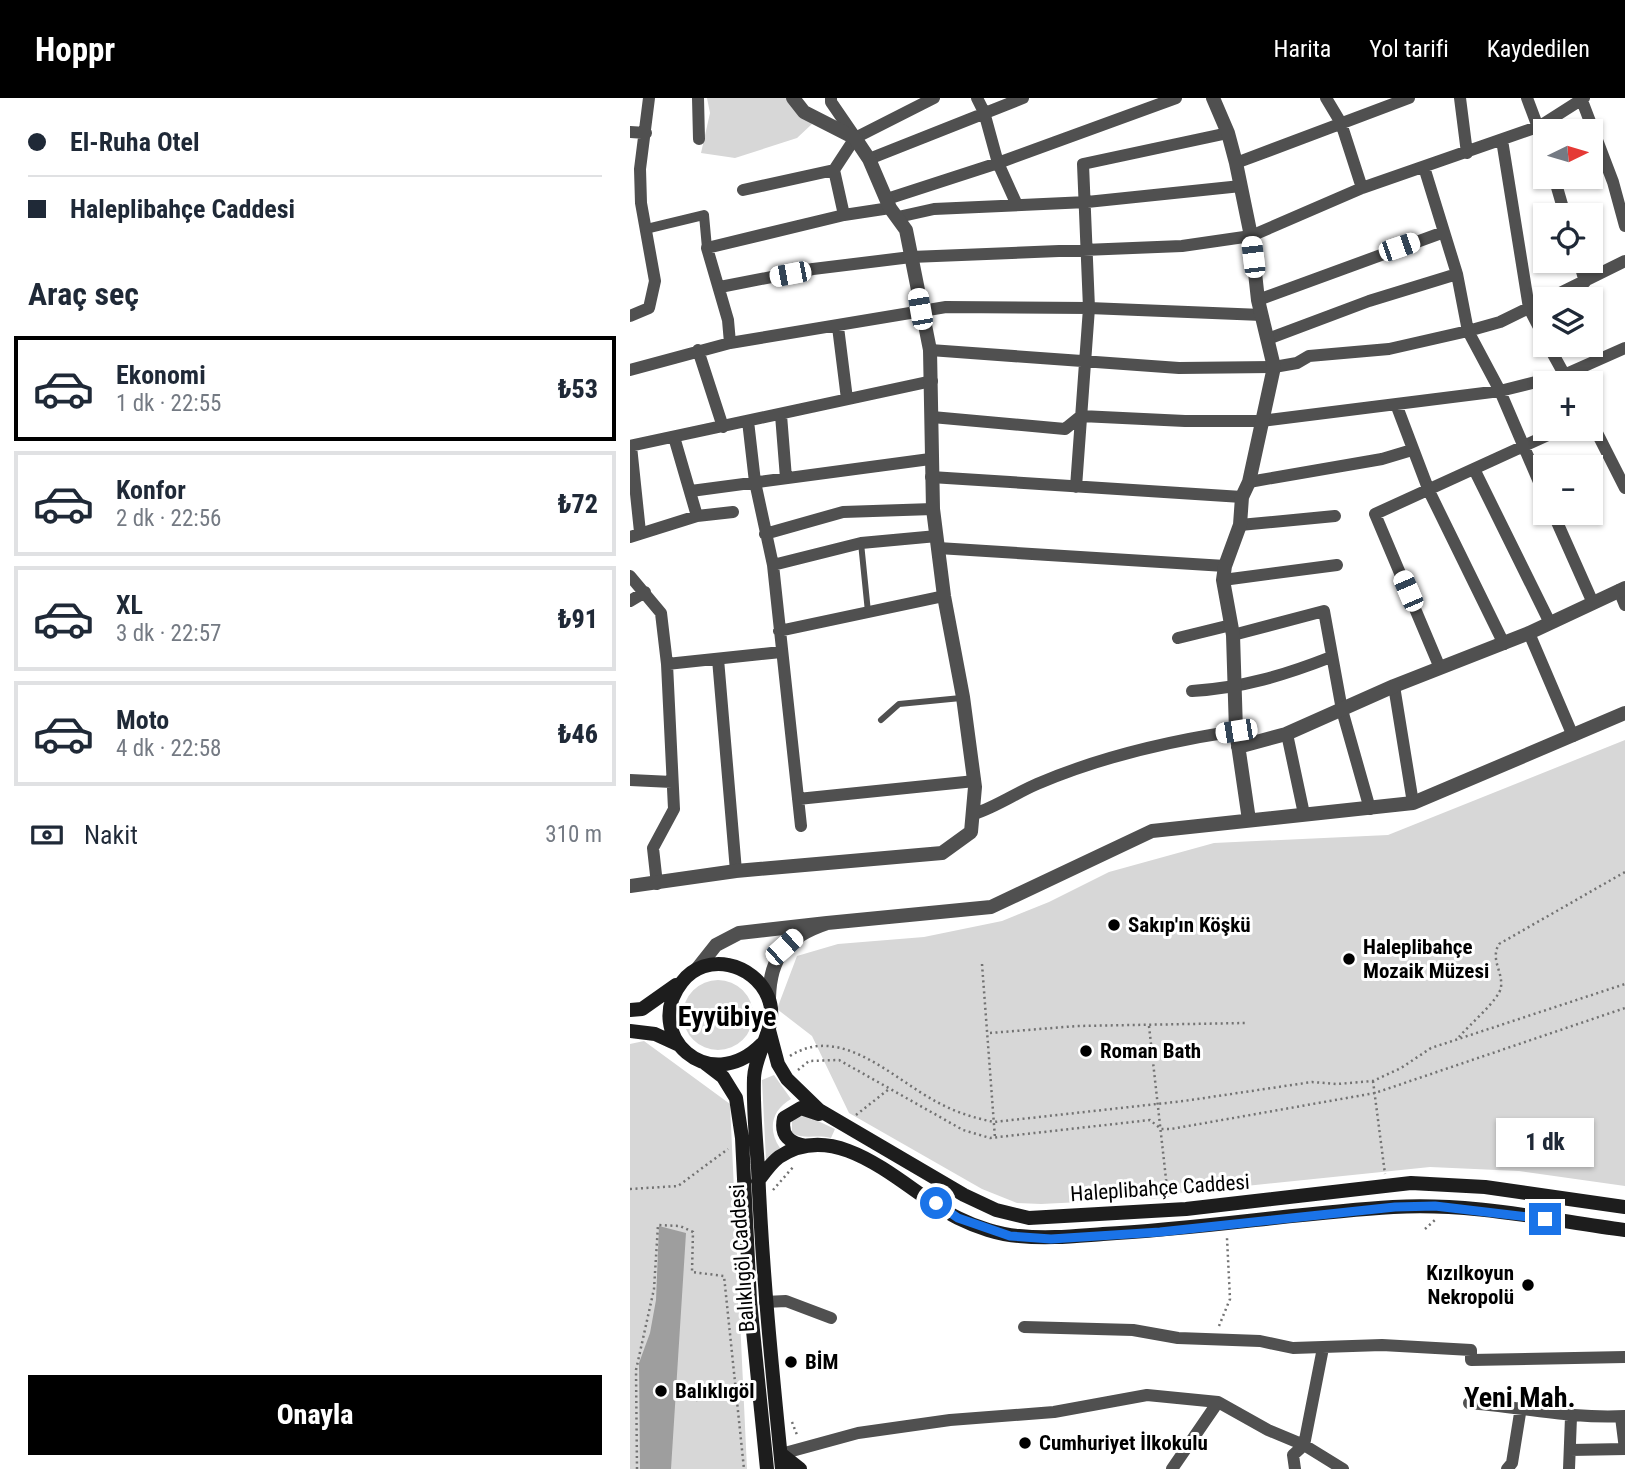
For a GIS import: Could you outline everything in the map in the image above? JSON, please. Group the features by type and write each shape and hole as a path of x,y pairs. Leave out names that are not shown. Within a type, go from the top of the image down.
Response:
{"main road":[{"path":"630,1010 642,1009 697,969 714,964 731,965 747,971 761,983 769,998 772,1014 762,1045 737,1063 721,1066 705,1064 679,1045 655,1034 630,1031"},
{"path":"679,1045 672,1029 670,1012 674,995 683,980"},
{"name":"Haleplibahçe Caddesi","path":"769,1030 778,1064 787,1079 819,1110 916,1169 996,1210 1029,1218 1170,1210 1411,1183 1485,1187 1625,1207"},
{"name":"Balıklıgöl Caddesi","path":"762,1045 754,1076 758,1181 765,1302 782,1462"},
{"name":"Balıklıgöl Caddesi","path":"705,1064 723,1077 736,1098 742,1149 750,1301 767,1469"},
{"path":"811,1147 788,1139 784,1133 784,1118 801,1108 842,1125"},
{"name":"Haleplibahçe Caddesi","path":"758,1181 778,1158 796,1149 844,1149 891,1174 958,1218 1010,1236 1051,1239 1304,1214 1435,1206 1625,1230"},
{"path":"782,1462 800,1469"}],"street":[{"path":"630,316 649,308 655,281 641,204 640,169 636,160 646,132 649,98"},
{"path":"698,98 699,139"},
{"path":"793,98 804,112 855,138"},
{"path":"630,886 736,871 942,853 971,832 975,781 944,596 933,509 930,350 906,230 892,208 869,159 831,102 831,98"},
{"path":"743,190 834,170 855,138 934,98"},
{"path":"977,98 984,112 999,163 1017,205"},
{"path":"869,159 1023,98"},
{"path":"892,208 999,163 1176,98"},
{"path":"1326,98 1341,123 1363,188"},
{"path":"1236,163 1409,98"},
{"path":"1460,98 1467,153"},
{"path":"1527,98 1537,119"},
{"path":"1550,119 1582,98 1613,182 1625,226"},
{"path":"1217,99 1241,186 1251,236 1260,307 1274,367 1249,482 1242,497 1240,525 1224,573 1232,630 1236,731 1248,820"},
{"path":"720,287 813,269 912,257 1182,246 1251,236 1363,188 1533,129"},
{"path":"630,132 646,132"},
{"path":"1076,487 1089,308 1087,202 1083,164 1228,133"},
{"path":"1502,141 1533,314"},
{"path":"1424,167 1457,274 1468,331 1500,391 1533,470"},
{"path":"834,170 844,215"},
{"path":"707,248 844,215 892,208 934,209 1087,202 1241,186"},
{"path":"646,229 704,215 707,248 720,287 730,343"},
{"path":"630,370 730,343 838,327 920,309 1260,307 1444,232"},
{"path":"1574,287 1625,261"},
{"path":"1582,273 1585,282"},
{"path":"1268,339 1368,301 1457,274"},
{"path":"930,350 1179,368 1274,367 1297,363 1309,356 1389,349 1468,331 1500,322 1533,306"},
{"path":"838,327 847,399"},
{"path":"1581,371 1625,348"},
{"path":"698,350 723,427"},
{"path":"733,512 697,516 635,534 630,446 932,381"},
{"path":"932,417 1065,429 1081,416 1261,421 1533,385"},
{"path":"1396,404 1429,491 1504,643"},
{"path":"780,415 786,478"},
{"path":"748,422 755,482 773,565 801,826"},
{"path":"674,436 697,516"},
{"path":"1440,668 1375,514 1537,441"},
{"path":"1601,441 1625,488"},
{"path":"1249,482 1382,459 1412,450"},
{"path":"691,491 930,458"},
{"path":"1474,469 1550,623"},
{"path":"931,477 1242,497"},
{"path":"765,534 843,512 933,509"},
{"path":"1240,525 1335,516"},
{"path":"1558,525 1593,603"},
{"path":"773,565 861,544 937,542 1224,573 1337,565"},
{"path":"630,576 661,613 667,664 674,809 653,848 657,884"},
{"path":"1238,747 1287,734 1394,686 1529,633 1622,589 1625,605"},
{"path":"630,601 645,592"},
{"path":"779,631 944,596"},
{"path":"1178,638 1324,611 1342,710 1370,810"},
{"path":"1529,633 1573,736"},
{"path":"667,664 782,652"},
{"path":"1192,691 1233,688 1291,673 1331,657"},
{"path":"718,659 736,871"},
{"path":"1394,686 1413,803"},
{"path":"697,969 716,945 739,933 991,907 1152,831 1304,814 1370,810 1413,803 1625,713"},
{"path":"974,814 1037,784 1125,754 1184,739 1236,731"},
{"path":"1287,734 1304,814"},
{"path":"630,780 672,782"},
{"path":"798,799 975,781"},
{"path":"769,998 773,965 784,947 802,931 827,923"},
{"path":"765,1302 786,1301 831,1318"},
{"path":"1024,1327 1133,1330 1213,1341 1260,1341 1293,1348 1382,1345 1471,1350 1471,1360 1625,1357"},
{"path":"1295,1469 1293,1455 1304,1445 1323,1348"},
{"path":"782,1462 802,1449 869,1432 950,1420 1055,1412 1138,1396 1218,1402 1268,1430 1304,1445 1343,1469"},
{"path":"1172,1469 1218,1402"},
{"path":"1469,1404 1521,1407 1571,1417 1623,1416 1625,1449 1570,1450"},
{"path":"1507,1469 1512,1462 1521,1407"},
{"path":"1569,1469 1571,1417"}],"lane":[{"path":"861,544 868,614"},
{"path":"881,720 899,704 963,697"}],"path":[{"path":"1458,1039 1500,991 1500,977 1494,954 1499,944 1625,872"},
{"path":"982,964 990,1033 995,1138"},
{"path":"778,1064 806,1046 837,1046 855,1052 938,1103 972,1117 994,1122 1156,1104 1312,1082 1337,1084 1373,1081 1401,1068 1432,1048 1625,984"},
{"path":"787,1079 809,1060 839,1060 963,1130 995,1138 1150,1120 1161,1129 1376,1093 1625,1008"},
{"path":"990,1033 1077,1026 1245,1023"},
{"path":"1149,1026 1170,1210"},
{"path":"1373,1081 1386,1185"},
{"path":"842,1125 889,1088"},
{"path":"630,1189 678,1186 725,1149 742,1149"},
{"path":"772,1192 792,1167 801,1163"},
{"path":"1213,1341 1230,1299 1229,1249 1224,1224"},
{"path":"637,1469 636,1370 654,1289 658,1225 680,1226 693,1232 692,1272 724,1276 744,1469"},
{"path":"696,1400 737,1396"},
{"path":"790,1411 802,1449"}],"shaded area":[{"path":"707,98 790,98 812,124 797,138 735,158 701,153 710,113"},
{"path":"1625,740 1625,1186 1519,1171 1430,1167 1179,1193 1163,1198 1017,1203 982,1189 849,1113 812,1036 777,1009 797,956 838,944 924,937 1002,921 1049,902 1109,872 1214,843 1388,835"},
{"path":"718,980 743,990 753,1015 743,1040 718,1050 693,1040 683,1015 693,990"},
{"path":"644,1041 730,1104 747,1469 630,1469 630,1044"},
{"path":"774,1075 791,1099 779,1109 774,1121 774,1134 780,1148 766,1160 762,1080"},
{"path":"805,1115 835,1129 831,1138 792,1133 792,1119"},
{"name":"Balıklıgöl","path":"659,1226 686,1233 671,1469 640,1469 639,1363 650,1333 656,1300"}],"place":[{"name":"Sakıp'ın Köşkü","path":"1114,925"},
{"name":"Haleplibahçe Mozaik Müzesi","path":"1349,959"},
{"name":"Roman Bath","path":"1086,1051"},
{"name":"Kızılkoyun Nekropolü","path":"1528,1285"},
{"name":"BİM","path":"791,1362"},
{"name":"Balıklıgöl","path":"661,1391"},
{"name":"Cumhuriyet İlkokulu","path":"1025,1443"}],"district":[{"name":"Eyyübiye","path":"727,1016"},
{"name":"Yeni Mah.","path":"1520,1397"}],"route":[{"path":"936,1203 958,1218 1010,1236 1051,1239 1160,1232 1304,1214 1395,1207 1435,1206 1545,1219"}]}
